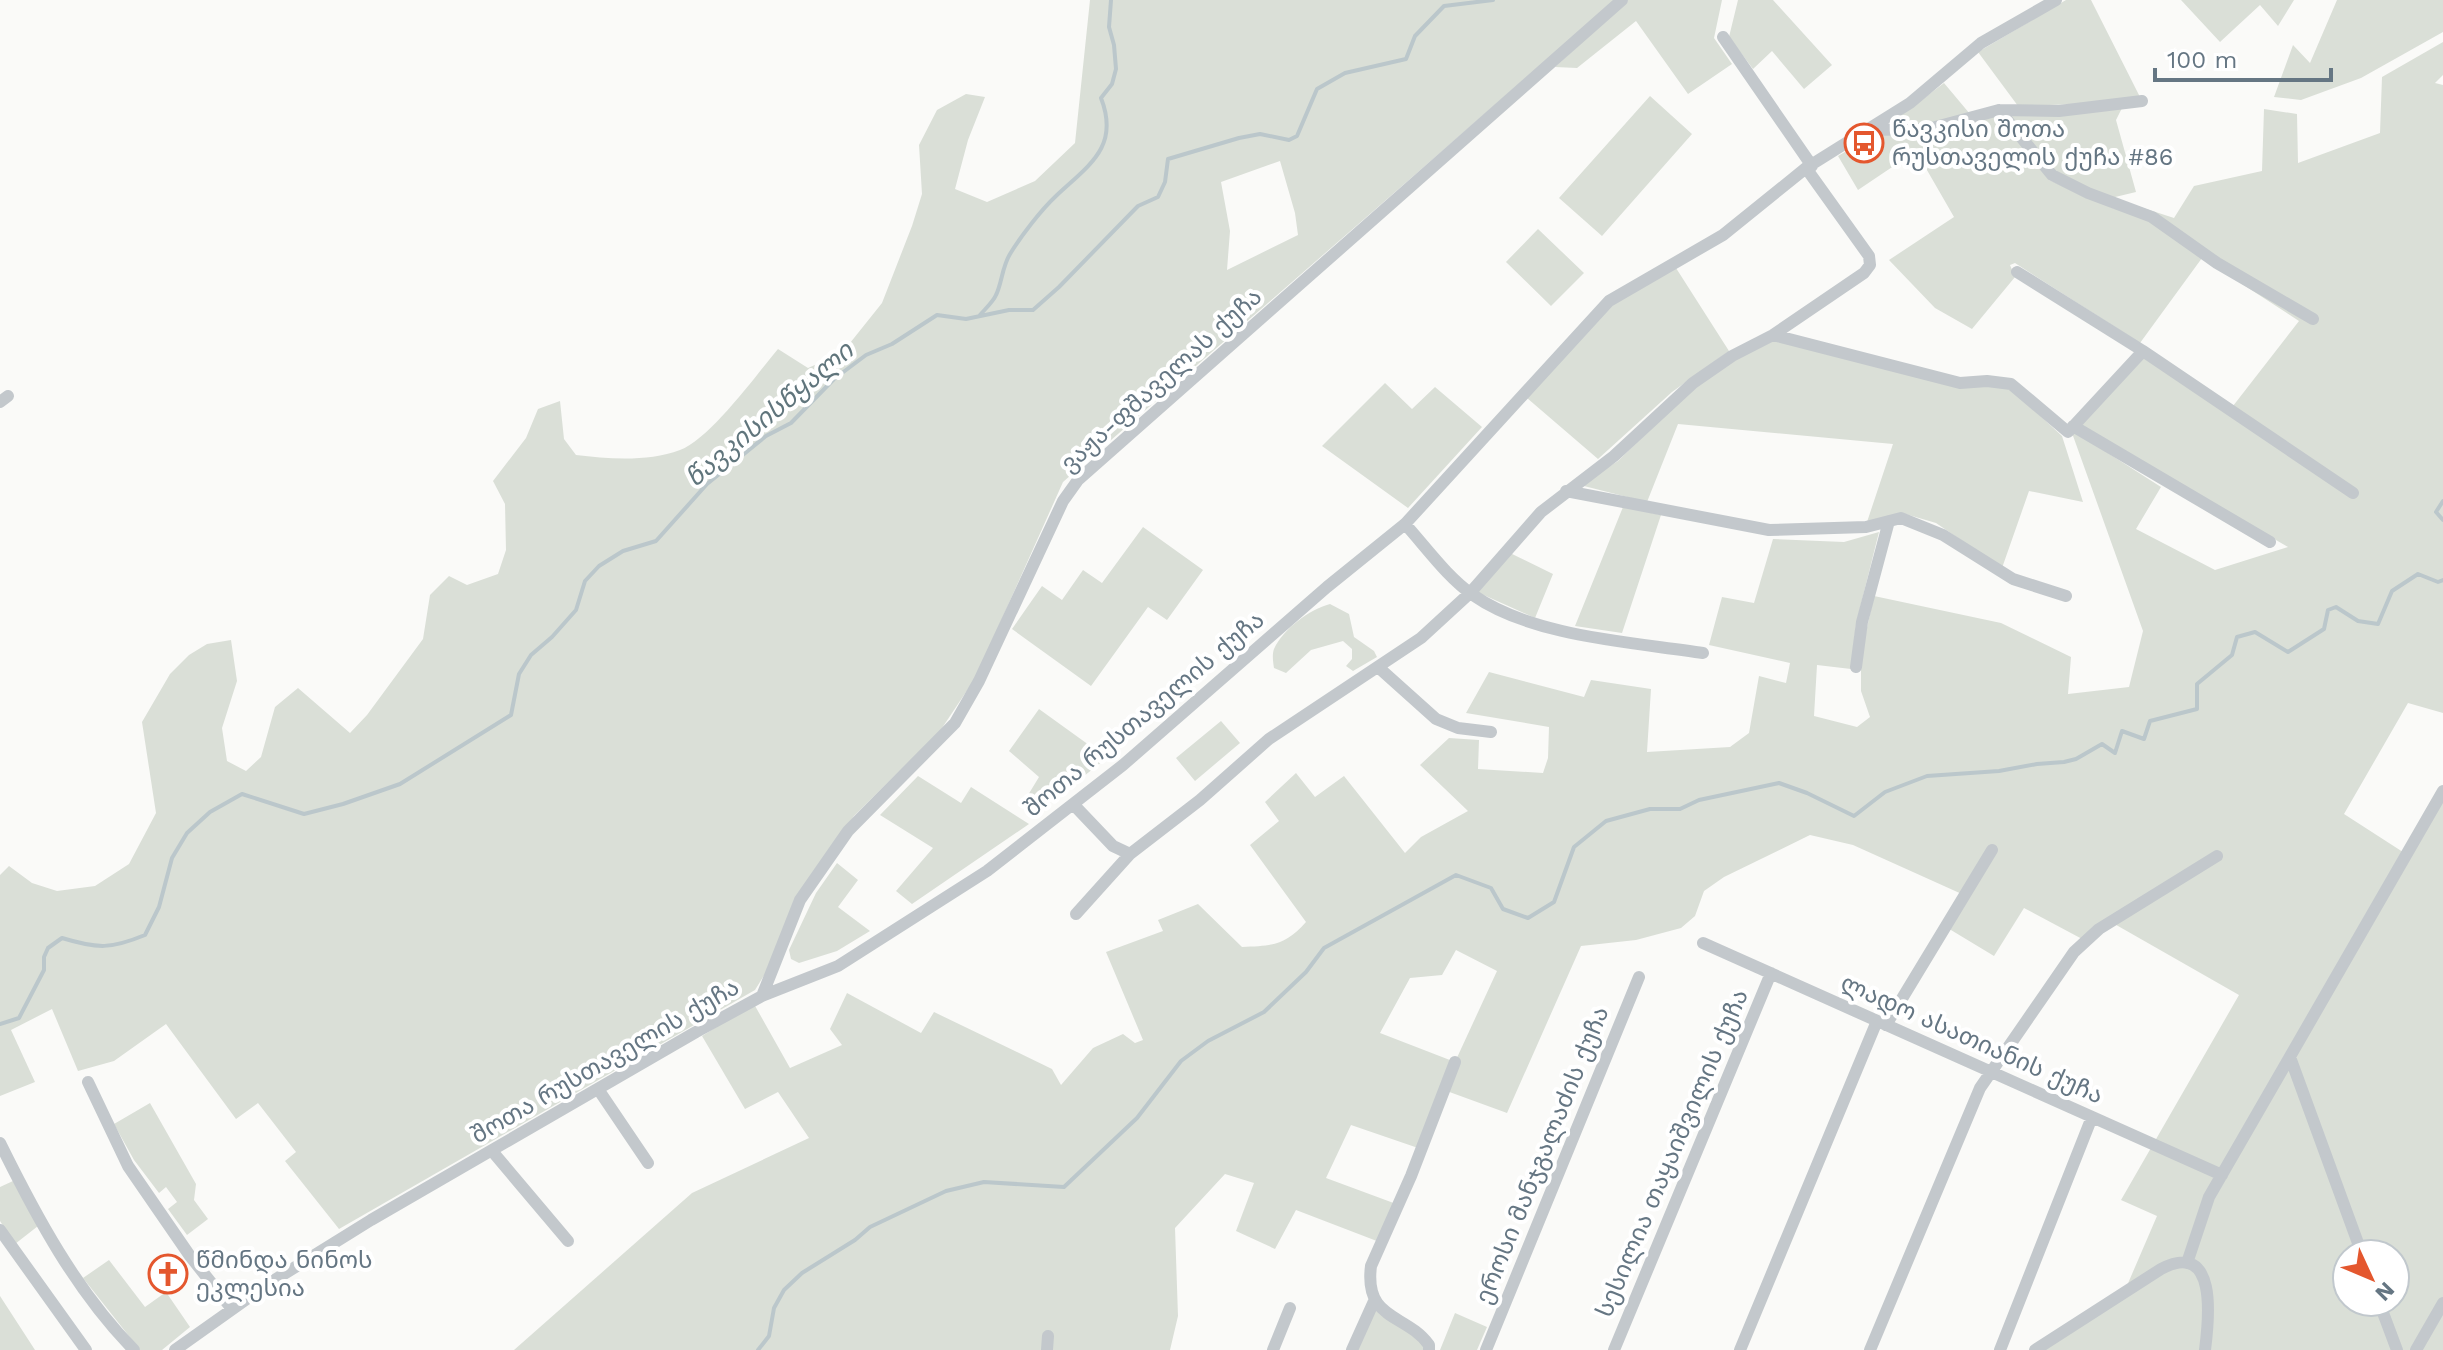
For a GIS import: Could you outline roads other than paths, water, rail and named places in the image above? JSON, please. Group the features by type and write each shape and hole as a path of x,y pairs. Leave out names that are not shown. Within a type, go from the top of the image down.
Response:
{"street":[{"name":"ვაჟა-ფშაველას ქუჩა","path":"762,996 800,900 848,831 955,723 979,681 1063,501 1078,480 1622,0"},
{"name":"შოთა რუსთაველის ქუჩა","path":"175,1350 232,1309 371,1220 762,996 838,966 987,871 1216,686 1327,587 1405,524 1609,301 1723,235 1809,167 1910,103 1981,43 2056,0"},
{"path":"1076,914 1130,854 1200,800 1269,739 1421,638 1470,593 1532,521 1614,456 1693,383 1732,356 1773,335 1864,273 1870,265 1869,256 1723,37"},
{"path":"1869,130 1928,129 1999,110 2086,109 2142,101"},
{"path":"1999,110 2052,175 2088,193 2152,217 2217,263 2313,319"},
{"path":"2017,272 2143,351 2353,493"},
{"path":"1773,335 1960,383 1987,381 2011,384 2068,432 2143,351"},
{"path":"2073,426 2270,542"},
{"path":"1566,491 1769,530 1866,527 1901,518 1943,535 2013,579 2066,596"},
{"path":"1856,667 1862,622 1889,521"},
{"path":"1405,524 1470,593 1488,605 1538,626 1703,653"},
{"path":"1378,667 1436,719 1458,728 1491,732"},
{"path":"2187,1263 2209,1197 2443,791"},
{"path":"1073,804 1113,846 1130,854"},
{"path":"1740,1350 1882,1023 1992,850"},
{"path":"1870,1350 1980,1088 2084,940 2217,856"},
{"name":"ლადო ასათიანის ქუჩა","path":"1703,943 2222,1175"},
{"name":"სესილია თაყაიშვილის ქუჩა","path":"1614,1350 1771,973"},
{"name":"ეროსი მანჯგალაძის ქუჩა","path":"1486,1350 1639,977"},
{"path":"2290,1057 2356,1238"},
{"path":"1429,1350 1424,1338 1383,1312 1369,1282 1371,1266 1411,1176 1455,1062"},
{"path":"88,1082 128,1166 190,1256 232,1309"},
{"path":"598,1089 648,1163"},
{"path":"2000,1350 2092,1117"},
{"path":"0,1143 76,1279 103,1316 134,1350"},
{"path":"492,1151 568,1241"},
{"path":"0,1230 86,1350"},
{"path":"2035,1350 2171,1264 2187,1263 2201,1275 2207,1286 2210,1310 2205,1350"},
{"path":"1352,1350 1375,1299"},
{"path":"2416,1350 2443,1303"},
{"path":"1273,1350 1290,1308"},
{"path":"2385,1318 2397,1350"}],"waterway":[{"path":"980,315 995,298 1007,259 1020,239 1050,202 1090,164 1104,142 1106,115 1101,98 1112,84 1116,69 1109,27 1111,0"},
{"name":"წავკისისწყალი","path":"0,1024 19,1018 44,970 48,948 62,938 104,946 145,935 159,907 172,858 187,833 210,812 242,794 304,814 343,804 400,784 511,715 519,674 531,655 576,610 585,581 599,566 623,551 656,541 707,484 766,436 791,423 834,379 866,355 892,344 937,315 966,319 1009,310 1033,310 1138,206 1158,197 1165,182 1168,159 1260,134 1289,140 1297,136 1317,89 1345,73 1406,59 1415,36 1444,6 1493,0"},
{"path":"2443,501 2436,512 2443,520"},
{"path":"758,1350 769,1336 774,1308 784,1290 802,1273 870,1227 946,1191 984,1182 1064,1187 1137,1118 1181,1061 1208,1041 1264,1012 1306,972 1324,948 1456,875 1491,888 1503,909 1528,918 1554,902 1574,847 1606,821 1650,809 1680,809 1699,800 1779,783 1854,816 1885,792 1927,776 2064,762 2076,759 2102,744 2115,753 2122,731 2144,739 2150,721 2197,709 2197,684 2232,655 2237,637 2255,632 2288,652 2324,629 2328,610 2336,607 2358,621 2378,624 2392,591 2418,574 2438,582 2443,580"}],"place":[{"name":"წავკისი შოთა რუსთაველის ქუჩა #86","path":"1864,143"},
{"name":"წმინდა ნინოს ეკლესია","path":"168,1274"}]}
